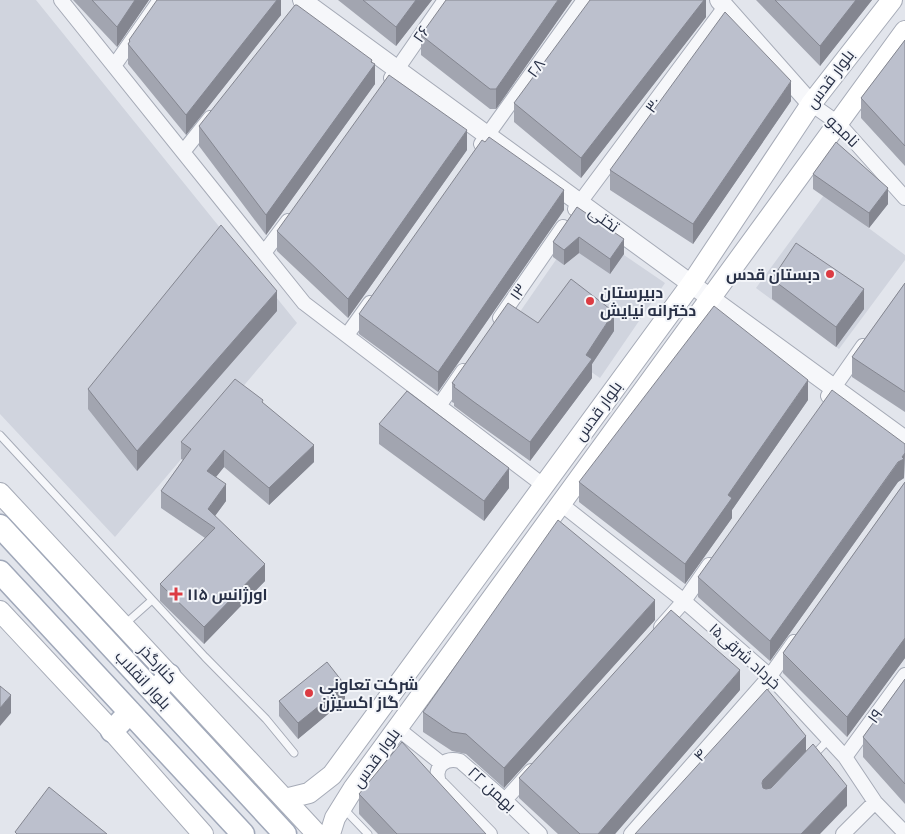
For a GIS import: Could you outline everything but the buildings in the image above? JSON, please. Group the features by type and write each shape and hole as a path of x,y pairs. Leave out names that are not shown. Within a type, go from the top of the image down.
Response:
{"main road":[{"name":"بلوار قدس","path":"285,799 309,793 332,775 692,283 811,104 892,0"},
{"name":"بلوار قدس","path":"330,834 335,818 342,806 397,728 905,31"},
{"name":"کنارگذر","path":"0,493 317,834"},
{"name":"بلوار انقلاب","path":"0,526 285,834"},
{"name":"بلوار انقلاب","path":"0,572 243,834"},
{"path":"0,611 112,731 203,834"},
{"path":"154,692 170,676"},
{"path":"112,731 130,712"},
{"path":"378,713 397,728"}],"street":[{"path":"61,0 304,303 544,486"},
{"path":"114,66 160,0"},
{"name":"۲۶","path":"386,85 445,0"},
{"name":"۲۸","path":"471,159 584,0"},
{"name":"تختی","path":"302,2 692,283 905,440"},
{"name":"نامجو","path":"722,4 811,104 838,123 905,198"},
{"name":"۳۰","path":"580,202 722,4"},
{"path":"183,152 219,107"},
{"name":"۱۳","path":"490,332 580,202"},
{"path":"264,253 293,213"},
{"path":"347,335 375,295"},
{"path":"817,411 872,334"},
{"path":"439,406 473,357"},
{"name":"۱۵خرداد شرقی","path":"561,504 684,601 770,676 845,756 875,802 905,833"},
{"path":"651,638 684,601 717,554"},
{"name":"۴","path":"631,834 770,676 803,629"},
{"name":"۱۹","path":"845,756 905,675"},
{"path":"397,728 442,764"},
{"name":"۲۲ بهمن","path":"490,834 439,782 436,775 437,770 442,764 449,760 460,761 505,800 540,834"},
{"path":"505,800 538,763"},
{"path":"843,834 875,802"}],"lane":[{"path":"0,435 204,657 266,719 294,752"},
{"path":"123,626 152,600"},
{"path":"805,765 830,739"},
{"path":"342,806 368,834"}],"shaded area":[{"path":"0,0 36,0 297,323 115,537 0,414"},
{"name":"دبستان قدس","path":"824,195 905,255 905,260 839,349 756,288"},
{"name":"دبیرستان دخترانه نیایش","path":"580,225 665,283 600,378 515,319"}],"place":[{"name":"دبستان قدس","path":"830,274"},
{"name":"دبیرستان دخترانه نیایش","path":"590,301"},
{"name":"اورژانس ۱۱۵","path":"176,594"},
{"name":"شرکت تعاونی گاز اکسیژن","path":"309,693"}]}
